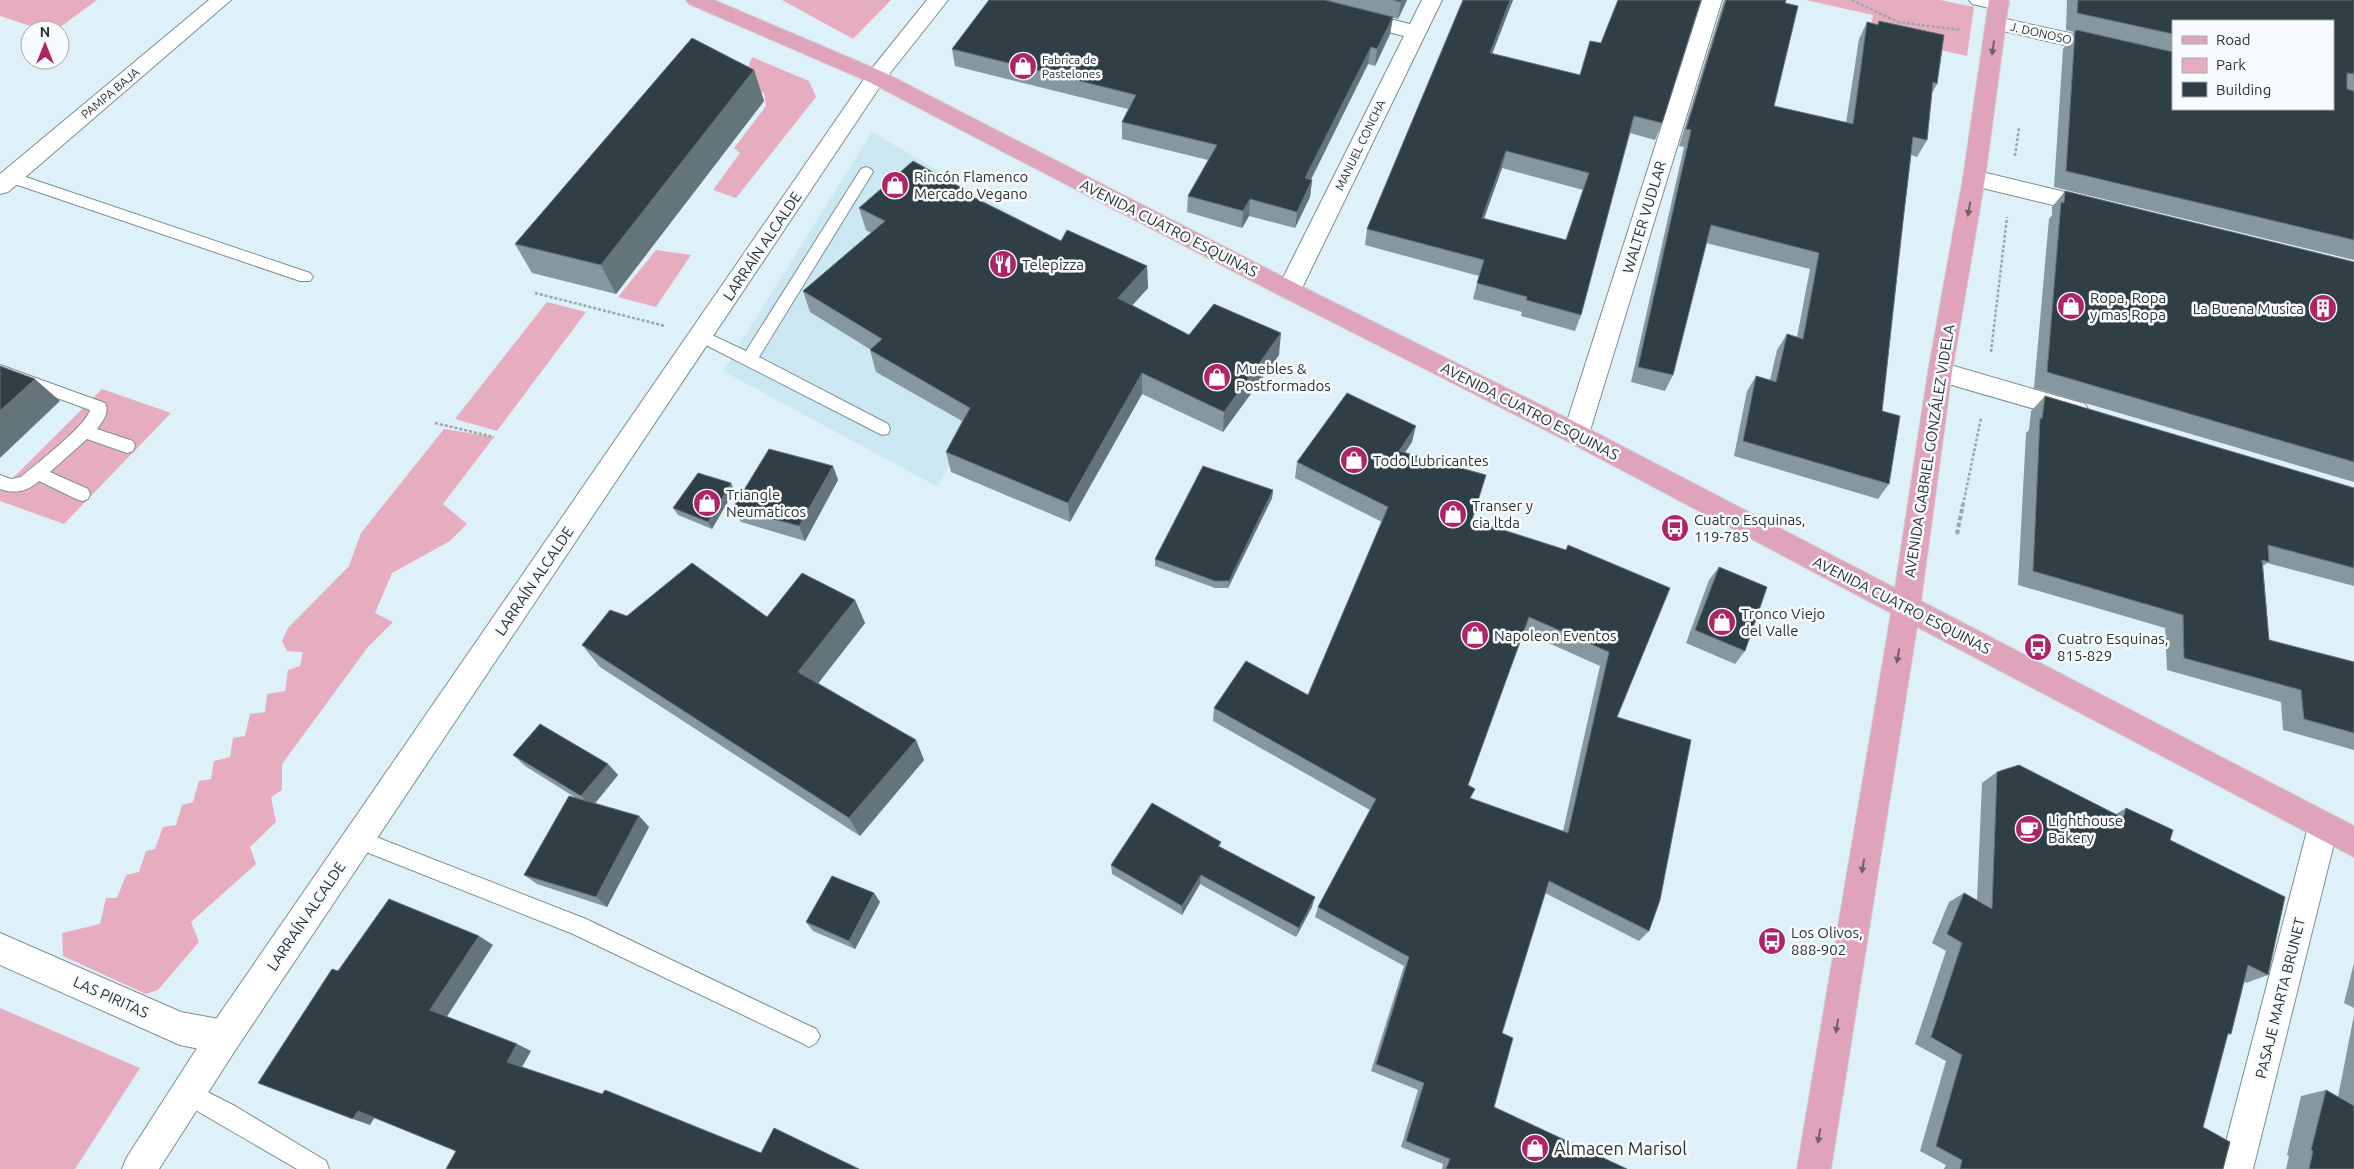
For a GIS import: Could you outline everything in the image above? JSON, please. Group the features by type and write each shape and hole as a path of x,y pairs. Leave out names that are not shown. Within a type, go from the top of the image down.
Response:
{"main road":[{"name":"AVENIDA CUATRO ESQUINAS","path":"704,1 876,77 1289,290 1576,434 2354,842"},
{"name":"AVENIDA GABRIEL GONZÁLEZ VIDELA","path":"1814,1169 1906,608 1940,372 1974,178 1994,14"}],"street":[{"name":"PAMPA BAJA","path":"6,181 221,0"},
{"name":"LARRAÍN ALCALDE","path":"139,1169 224,1037 876,77 938,0"},
{"path":"1286,0 1415,32"},
{"name":"MANUEL CONCHA","path":"1289,290 1432,0"},
{"name":"WALTER VUDLAR","path":"1576,434 1712,0"},
{"name":"J. DONOSO","path":"1994,14 2172,63"},
{"path":"1974,178 2116,213"},
{"path":"1940,372 2100,419"},
{"name":"PASAJE MARTA BRUNET","path":"2236,1169 2323,826"},
{"name":"LAS PIRITAS","path":"0,949 180,1028 224,1037"}],"lane":[{"path":"749,359 866,172"},
{"path":"6,181 305,277"},
{"path":"701,336 882,429"},
{"path":"0,371 100,407 97,417 84,431 26,483 11,486 0,482"},
{"path":"84,431 127,446"},
{"path":"37,473 82,494"},
{"path":"358,839 579,926 809,1036"},
{"path":"188,1094 227,1114 318,1169"}],"path":[{"path":"1852,0 1898,22 1954,28 1994,14"},
{"path":"535,293 701,336"},
{"path":"435,422 494,437"}],"shaded area":[{"path":"872,132 1061,243 938,487 723,371"}],"green space":[{"path":"0,0 97,0 70,20 20,20 20,23 0,16"},
{"path":"782,0 891,0 853,39"},
{"path":"1806,0 1940,0 1974,7 1967,56 1869,34 1873,15"},
{"path":"752,57 809,81 816,97 736,198 713,190 740,153 734,148 766,106 764,93 743,81"},
{"path":"656,250 691,255 656,307 618,297"},
{"path":"547,302 586,312 497,431 455,419"},
{"path":"102,389 171,413 64,524 0,501 0,491"},
{"path":"444,429 494,437 443,504 467,524 450,541 392,573 375,613 393,622 368,647 282,764 282,790 271,797 276,822 250,847 256,864 191,922 199,942 158,990 146,994 63,956 62,933 100,924 106,898 117,898 126,875 139,872 146,851 155,849 163,827 176,825 182,805 193,802 199,781 211,779 214,761 230,757 233,738 245,736 250,714 265,712 267,694 285,691 288,670 300,666 303,652 287,651 282,641 288,628 349,566 361,533"},
{"path":"0,1008 140,1068 75,1169 0,1169"}],"building":[{"path":"989,0 1325,0 1393,17 1377,49 1371,47 1305,178 1312,180 1297,212 1250,199 1243,211 1188,196 1217,145 1122,122 1136,95 952,49"},
{"path":"1463,0 1510,0 1490,53 1580,75 1590,41 1601,43 1618,0 1701,0 1662,123 1634,116 1581,315 1526,300 1527,297 1477,283 1484,260 1367,229","holes":["1506,151 1589,173 1566,240 1482,218"]},
{"path":"1726,0 1786,0 1785,3 1798,6 1774,106 1853,124 1867,22 1878,25 1879,21 1944,35 1937,84 1933,82 1927,140 1913,137 1882,411 1900,416 1889,484 1743,441 1756,376 1776,382 1787,334 1803,339 1819,253 1711,225 1673,375 1638,367 1691,130 1686,129"},
{"path":"2078,0 2354,0 2354,74 2347,73 2347,89 2354,91 2354,240 2066,171 2075,31 2172,52 2172,110 2334,110 2334,20 2172,20 2172,34 2077,13"},
{"path":"692,38 754,70 601,265 515,244"},
{"path":"913,161 969,192 967,194 1061,241 1067,230 1147,266 1118,298 1189,335 1214,304 1281,333 1224,412 1142,373 1068,503 946,452 970,408 870,350 882,339 803,291 885,221 859,208"},
{"path":"2065,191 2354,262 2354,462 2047,372 2061,202 2064,203"},
{"path":"0,366 35,379 0,411"},
{"path":"1347,393 1416,426 1399,451 1486,475 1472,520 1566,550 1568,545 1670,588 1617,717 1691,740 1660,900 1649,931 1549,881 1502,1033 1513,1038 1494,1107 1627,1169 1446,1169 1450,1159 1406,1141 1424,1083 1376,1064 1409,957 1318,907 1376,799 1214,708 1246,661 1308,695 1388,507 1297,462","holes":["1529,617 1609,652 1568,833 1470,798 1475,789 1468,785"]},
{"path":"2045,396 2354,488 2354,568 2268,545 2269,562 2262,560 2269,640 2354,662 2354,733 2304,719 2301,690 2184,658 2183,615 2033,571 2040,418 2042,419"},
{"path":"769,449 833,466 799,526 733,508"},
{"path":"1203,466 1273,490 1229,581 1215,581 1155,559"},
{"name":"Triangle Neumaticos","path":"698,473 731,483 708,522 673,508"},
{"path":"692,563 767,617 802,573 855,600 798,672 916,740 849,818 582,645 610,610 627,616"},
{"name":"Tronco Viejo del Valle","path":"1719,567 1767,587 1745,651 1695,630"},
{"path":"540,724 608,764 581,796 513,755"},
{"path":"2019,765 2123,818 2126,808 2173,830 2170,840 2285,897 2268,975 2248,965 2231,1034 2228,1033 2203,1127 2230,1142 2223,1169 1960,1169 1962,1160 1936,1146 1962,1055 1931,1037 1962,943 1947,934 1964,893 1992,909 1997,772"},
{"path":"569,796 639,816 596,897 524,875"},
{"path":"1152,803 1221,842 1218,846 1315,897 1299,928 1201,875 1182,906 1111,865"},
{"path":"832,876 874,893 849,941 806,922"},
{"path":"389,899 479,936 430,1010 517,1044 507,1062 602,1094 605,1090 761,1153 774,1128 859,1169 446,1169 456,1151 358,1111 353,1119 258,1083 332,969 338,971"},
{"path":"2326,1090 2354,1106 2354,1169 2309,1169 2313,1151 2311,1150"}],"place":[{"name":"Fabrica de Pastelones","path":"1023,66"},
{"name":"Rincón Flamenco Mercado Vegano","path":"895,185"},
{"name":"Telepizza","path":"1003,264"},
{"name":"Ropa, Ropa y mas Ropa","path":"2071,306"},
{"name":"La Buena Musica","path":"2323,308"},
{"name":"Muebles & Postformados","path":"1217,377"},
{"name":"Todo Lubricantes","path":"1354,460"},
{"name":"Triangle Neumaticos","path":"707,503"},
{"name":"Transer y cia ltda","path":"1453,514"},
{"name":"Cuatro Esquinas, 119-785","path":"1675,528"},
{"name":"Tronco Viejo del Valle","path":"1722,622"},
{"name":"Napoleon Eventos","path":"1475,635"},
{"name":"Cuatro Esquinas, 815-829","path":"2038,647"},
{"name":"Lighthouse Bakery","path":"2029,829"},
{"name":"Los Olivos, 888-902","path":"1772,941"},
{"name":"Almacen Marisol","path":"1535,1148"}]}
